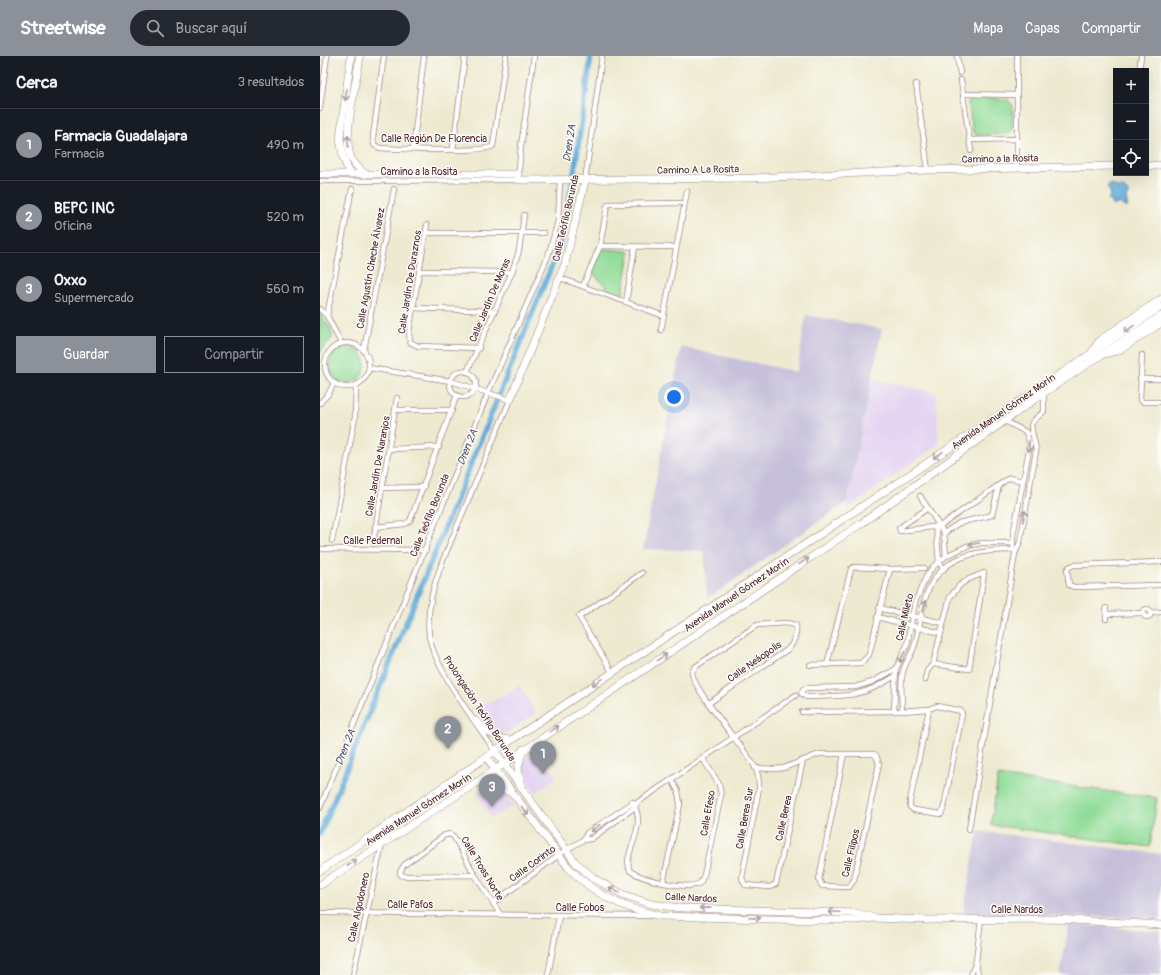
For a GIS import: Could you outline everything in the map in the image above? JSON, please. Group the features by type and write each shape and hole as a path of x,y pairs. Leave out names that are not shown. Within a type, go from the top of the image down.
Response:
{"street":[{"path":"320,105 326,56"},
{"path":"350,174 343,157 340,138 351,56"},
{"path":"360,56 348,134 349,149 355,163 365,174"},
{"name":"Calle Región De Florencia","path":"384,56 373,137 374,145 380,148 413,149 487,149 493,146 506,56"},
{"path":"413,149 424,56"},
{"path":"453,149 465,56"},
{"path":"518,177 534,56"},
{"name":"Calle Teófilo Borunda","path":"508,399 560,278 570,247 602,56"},
{"path":"957,56 960,72"},
{"path":"1017,56 1017,168"},
{"path":"1139,68 1141,56"},
{"path":"962,80 971,151"},
{"path":"916,84 928,170"},
{"path":"963,94 1017,95"},
{"path":"970,140 1017,139"},
{"path":"1149,166 1161,165"},
{"name":"Camino a la Rosita","path":"884,172 1113,166"},
{"name":"Camino A La Rosita","path":"365,174 518,177 582,181 754,178 884,172"},
{"path":"320,174 365,174"},
{"name":"Camino a la Rosita","path":"320,182 518,177"},
{"name":"Calle Teófilo Borunda","path":"320,808 548,256 556,233 563,181"},
{"path":"327,316 352,189"},
{"name":"Calle Agustín Cheche Álvarez","path":"364,350 394,189"},
{"path":"661,330 687,190"},
{"path":"583,286 600,246 607,206 609,204 684,203"},
{"name":"Calle Jardín De Moras","path":"468,372 512,272 519,251 524,215"},
{"name":"Calle Jardín De Duraznos","path":"427,225 421,271 409,332 410,342 418,346 478,348"},
{"path":"426,233 544,233"},
{"path":"600,246 676,246"},
{"path":"626,302 635,247"},
{"path":"421,271 512,272"},
{"path":"560,278 664,316"},
{"path":"1090,355 1100,340 1161,299"},
{"name":"Avenida Manuel Gómez Morín","path":"320,871 612,672 1161,307"},
{"path":"413,308 495,311"},
{"path":"320,309 327,316 341,343"},
{"name":"Avenida Manuel Gómez Morín","path":"320,885 477,782 503,763 862,523 1044,393 1161,316"},
{"path":"1103,354 1120,350 1161,323"},
{"path":"341,343 354,343 364,350 367,355 369,368 365,378 356,386 345,387 334,383 326,372 326,358 334,346 341,343"},
{"path":"1142,355 1140,400 1143,402 1161,402"},
{"path":"369,368 451,381 508,399"},
{"path":"468,372 474,376 476,388 470,395 461,397 451,389 451,381 456,373 468,372"},
{"path":"1140,379 1161,379"},
{"path":"320,403 329,393 334,383"},
{"path":"332,541 355,417 356,386"},
{"path":"1014,552 1020,542 1036,451 1036,440 1031,426 1032,423 1044,411 1044,393"},
{"path":"375,527 408,523 412,519 457,395"},
{"name":"Calle Jardín De Naranjos","path":"374,536 397,398"},
{"name":"Prolongación Teófilo Borunda","path":"508,399 436,578 429,609 430,636 436,657 495,751 576,863 595,878 622,894 651,904"},
{"path":"396,410 452,410"},
{"path":"969,829 1014,552 1013,543 1030,444 1029,437 1021,429 1004,421 1000,414"},
{"path":"389,449 439,447"},
{"path":"928,508 899,529 900,531 938,526 1010,478 1023,481"},
{"path":"382,488 424,486"},
{"path":"944,533 959,523 992,515 999,486"},
{"path":"920,496 938,526 944,533 946,556"},
{"path":"938,526 939,562 944,569"},
{"name":"Calle Mileto","path":"894,711 896,669 907,646 919,591 926,577 946,556 974,544 1013,543"},
{"name":"Calle Pedernal","path":"320,549 426,550"},
{"name":"Calle Mileto","path":"902,711 903,670 913,652 927,594 935,579 944,569 970,554 983,551 1014,552"},
{"path":"1161,562 1069,566 1067,570 1069,585 1074,587 1161,585"},
{"path":"826,665 851,569 854,567 890,569 924,568"},
{"path":"810,665 861,663 866,660 869,655 879,608 890,569"},
{"path":"612,672 579,617 642,573"},
{"path":"925,680 927,671 933,664 950,597 953,592 969,579 984,574 968,669 933,664"},
{"path":"879,608 943,623"},
{"path":"1106,614 1143,613 1147,608 1151,613 1161,612"},
{"path":"877,617 941,632"},
{"name":"Calle Neáopolis","path":"786,623 796,625 794,639 787,650 709,703 693,678 692,672 695,667 757,625 786,623"},
{"path":"895,676 875,689 857,695 806,697 801,693 803,689 806,688 849,688 862,686 896,669"},
{"name":"Calle Corinto","path":"493,903 566,850 584,840 591,839 635,807 638,802 796,695"},
{"path":"709,703 755,768 784,768 819,754 844,754"},
{"path":"802,712 902,711 929,709 937,706 958,709 962,714 944,807 941,814 914,810 910,807 929,709"},
{"path":"476,721 494,736 501,739 512,740"},
{"path":"513,795 522,789 518,768 524,749"},
{"name":"Calle Filipos","path":"844,754 873,754 878,758 879,764 852,885 844,887 822,886 819,875 844,754"},
{"path":"486,757 513,795 578,878 604,897 630,909 660,916"},
{"name":"Calle Efeso","path":"663,883 697,885 700,884 704,875 721,795 719,784 703,759"},
{"name":"Calle Berea","path":"743,872 743,882 749,886 774,886 778,879 803,760"},
{"name":"Calle Berea Sur","path":"743,872 759,788 755,768"},
{"path":"632,802 639,821 628,864 630,871 634,874 663,883 680,804 678,791 672,780"},
{"path":"477,782 490,784 513,795"},
{"path":"632,802 638,802"},
{"name":"Calle Corinto","path":"584,840 587,834 632,802"},
{"path":"613,815 617,821"},
{"path":"376,832 382,844"},
{"name":"Calle Troas Norte","path":"475,875 402,875 400,872 404,865 445,835 450,834 454,837 475,875 500,914"},
{"name":"Calle Algodonero","path":"353,975 382,844"},
{"name":"Calle Nardos","path":"651,904 681,908 856,913 873,918"},
{"name":"Calle Pafos","path":"320,913 366,912 500,914"},
{"name":"Calle Fobos","path":"500,914 559,916 660,916"},
{"path":"548,975 559,916"},
{"name":"Calle Nardos","path":"660,916 817,920 856,920 873,918 928,920 1056,919 1161,925"},
{"path":"971,975 976,961 981,919"},
{"path":"976,961 978,975"}],"shaded area":[{"path":"806,315 882,329 847,502 707,599 704,551 643,549 681,347 797,372"},
{"path":"872,379 936,393 939,444 847,509 847,502"},
{"path":"519,685 536,713 506,733 496,735 477,709 488,701 489,704"},
{"path":"537,750 557,776 535,793 523,776 521,768 524,759"},
{"path":"486,787 492,787 505,793 513,806 491,818 476,792"},
{"path":"978,831 1161,854 1161,919 963,913"},
{"path":"1069,924 1161,931 1161,975 1060,975"}],"green space":[{"path":"971,98 1007,99 1013,106 1012,131 1008,134 976,135 973,132 968,103"},
{"path":"604,249 628,251 630,253 623,294 619,296 604,285 592,271 600,251"},
{"path":"320,314 330,327 332,338 320,354"},
{"path":"347,347 360,352 365,365 360,378 347,383 334,378 329,365 334,352"},
{"path":"998,776 1157,798 1150,847 991,825"}],"water":[{"path":"1111,184 1119,188 1122,186 1129,193 1126,198 1128,206 1126,208 1119,203 1113,206 1108,199 1111,194 1107,186"}],"waterway":[{"name":"Dren 2A","path":"320,834 561,243 573,181 591,56"}],"place":[{"name":"BEPC INC","path":"448,749"},
{"name":"Farmacia Guadalajara","path":"543,774"},
{"name":"Oxxo","path":"492,807"}]}
